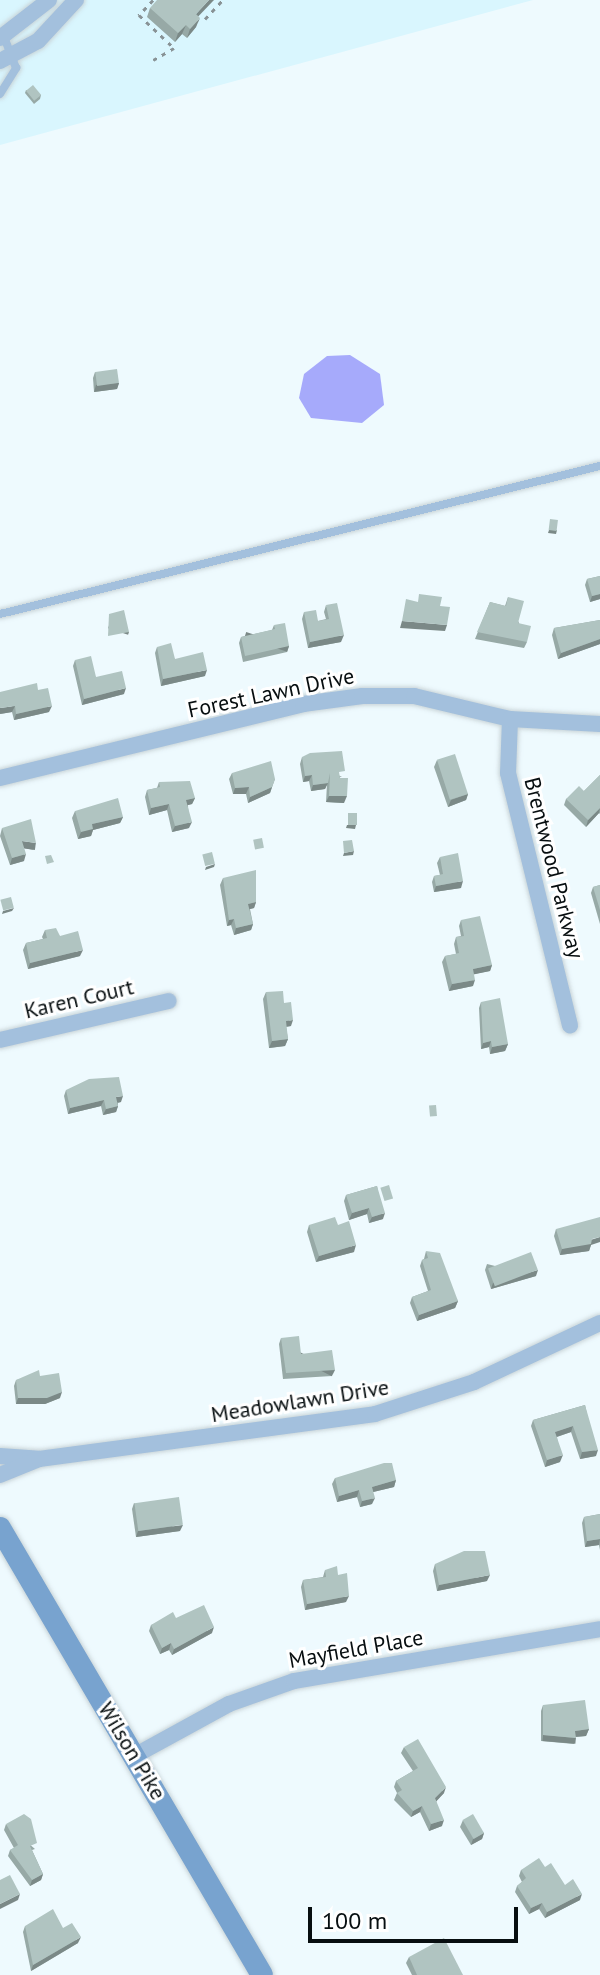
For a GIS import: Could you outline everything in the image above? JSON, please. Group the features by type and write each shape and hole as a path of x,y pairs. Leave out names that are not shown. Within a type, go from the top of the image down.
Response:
{"main road":[{"name":"Wilson Pike","path":"0,1528 262,1975"}],"street":[{"path":"2,38 49,0"},
{"path":"7,59 38,41 76,0"},
{"name":"Forest Lawn Drive","path":"0,778 342,698 414,696 510,719 600,724"},
{"name":"Brentwood Parkway","path":"510,719 508,773 570,1026"},
{"name":"Karen Court","path":"0,1040 169,1001"},
{"name":"Meadowlawn Drive","path":"0,1456 39,1459 375,1414 474,1382 600,1323"},
{"name":"Meadowlawn Drive","path":"0,1475 39,1459"},
{"name":"Mayfield Place","path":"134,1756 229,1704 294,1681 600,1629"}],"lane":[{"path":"0,94 14,78 2,38"},
{"path":"0,614 600,466"}],"path":[{"path":"153,0 139,15 174,48 153,60"},
{"path":"205,19 223,0"}],"shaded area":[{"path":"0,0 533,0 0,145"}],"water":[{"path":"350,355 380,374 384,405 362,423 311,418 299,398 304,374 327,356"}],"building":[{"path":"157,0 209,0 196,14 200,18 190,29 186,25 178,33 150,8"},
{"path":"33,85 41,95 34,101 26,91"},
{"path":"117,369 119,383 97,386 95,372"},
{"path":"550,519 558,520 557,531 549,530"},
{"path":"600,576 600,594 592,596 587,579"},
{"path":"419,594 442,597 440,606 450,607 447,625 402,621 406,599 418,602"},
{"path":"508,597 524,601 518,623 531,626 527,642 477,632 490,602 506,606"},
{"path":"337,603 344,635 310,642 304,612 316,610 318,621 329,619 326,605"},
{"path":"124,610 129,632 108,636 109,614"},
{"path":"600,620 600,639 561,653 554,628"},
{"path":"285,623 289,646 245,656 241,637 275,629 274,625"},
{"path":"171,643 175,659 203,652 207,670 163,679 157,647"},
{"path":"91,656 96,677 122,671 126,688 84,699 75,660"},
{"path":"37,683 38,690 48,688 52,706 16,714 15,706 0,708 0,692"},
{"path":"342,751 345,771 339,772 340,778 348,778 347,796 329,796 330,773 328,783 313,785 312,775 305,776 302,757 310,753"},
{"path":"455,754 468,794 450,800 437,760"},
{"path":"271,761 275,779 272,787 250,797 249,787 235,788 232,773"},
{"path":"600,775 600,808 588,820 566,799 579,786 584,791"},
{"path":"190,781 195,798 186,800 192,822 175,826 169,804 151,808 147,790 160,787 159,782"},
{"path":"118,798 123,817 92,824 93,829 81,832 75,811"},
{"path":"348,813 357,813 357,825 348,825"},
{"path":"31,819 36,843 22,841 26,854 12,858 2,828"},
{"path":"262,838 264,848 255,850 253,840"},
{"path":"352,840 354,851 344,853 343,841"},
{"path":"212,852 215,864 205,866 202,854"},
{"path":"458,853 463,881 436,886 434,876 443,874 440,857"},
{"path":"51,855 54,862 47,864 45,856"},
{"path":"256,870 256,902 248,904 253,924 236,928 234,919 229,920 223,878"},
{"path":"600,885 600,910 593,887"},
{"path":"11,897 14,908 3,910 0,900"},
{"path":"480,916 492,965 473,969 475,980 452,984 445,956 459,953 456,937 464,936 461,920"},
{"path":"56,928 60,936 78,931 83,950 30,963 26,943 47,938 45,930"},
{"path":"283,991 284,1003 291,1002 293,1020 286,1021 288,1039 272,1041 266,992"},
{"path":"500,998 508,1044 492,1047 491,1041 483,1043 481,1002"},
{"path":"119,1077 123,1096 116,1097 118,1106 106,1109 104,1100 70,1108 66,1090 89,1079"},
{"path":"436,1105 437,1116 430,1117 429,1106"},
{"path":"389,1185 393,1198 384,1201 380,1188"},
{"path":"377,1186 385,1213 372,1217 369,1208 352,1213 346,1195"},
{"path":"335,1217 338,1225 349,1221 356,1245 319,1256 309,1225"},
{"path":"600,1217 600,1237 592,1239 591,1244 562,1249 556,1229"},
{"path":"426,1251 440,1253 458,1301 419,1315 412,1297 431,1290 422,1260 428,1258"},
{"path":"531,1252 538,1270 495,1286 488,1268"},
{"path":"299,1336 301,1354 332,1350 335,1370 286,1373 281,1338"},
{"path":"39,1370 40,1376 59,1373 62,1392 47,1398 18,1398 16,1380"},
{"path":"585,1405 598,1450 582,1452 573,1426 555,1432 563,1455 547,1460 533,1420"},
{"path":"392,1463 396,1480 372,1487 375,1498 362,1501 359,1490 339,1496 335,1478"},
{"path":"179,1497 183,1525 138,1531 134,1503"},
{"path":"600,1514 600,1539 587,1541 584,1517"},
{"path":"464,1551 485,1551 490,1575 439,1585 435,1564"},
{"path":"337,1566 338,1575 347,1573 349,1596 307,1604 303,1580 326,1577 325,1570"},
{"path":"204,1605 214,1627 174,1649 171,1643 162,1648 151,1625 173,1612 176,1618"},
{"path":"585,1700 589,1729 575,1731 576,1738 543,1735 543,1705"},
{"path":"418,1739 446,1787 435,1798 444,1820 431,1824 422,1806 413,1811 397,1793 402,1790 396,1781 418,1768 404,1747"},
{"path":"24,1814 31,1819 37,1843 30,1846 43,1874 32,1880 10,1850 18,1845 6,1824"},
{"path":"473,1814 484,1833 474,1839 463,1820"},
{"path":"539,1858 545,1867 551,1863 565,1885 573,1879 582,1894 547,1912 542,1903 531,1908 517,1886 526,1878 521,1870"},
{"path":"10,1875 20,1894 0,1904 0,1880"},
{"path":"53,1909 63,1928 72,1923 81,1937 33,1965 25,1926"},
{"path":"444,1938 463,1975 417,1975 409,1957"}]}
